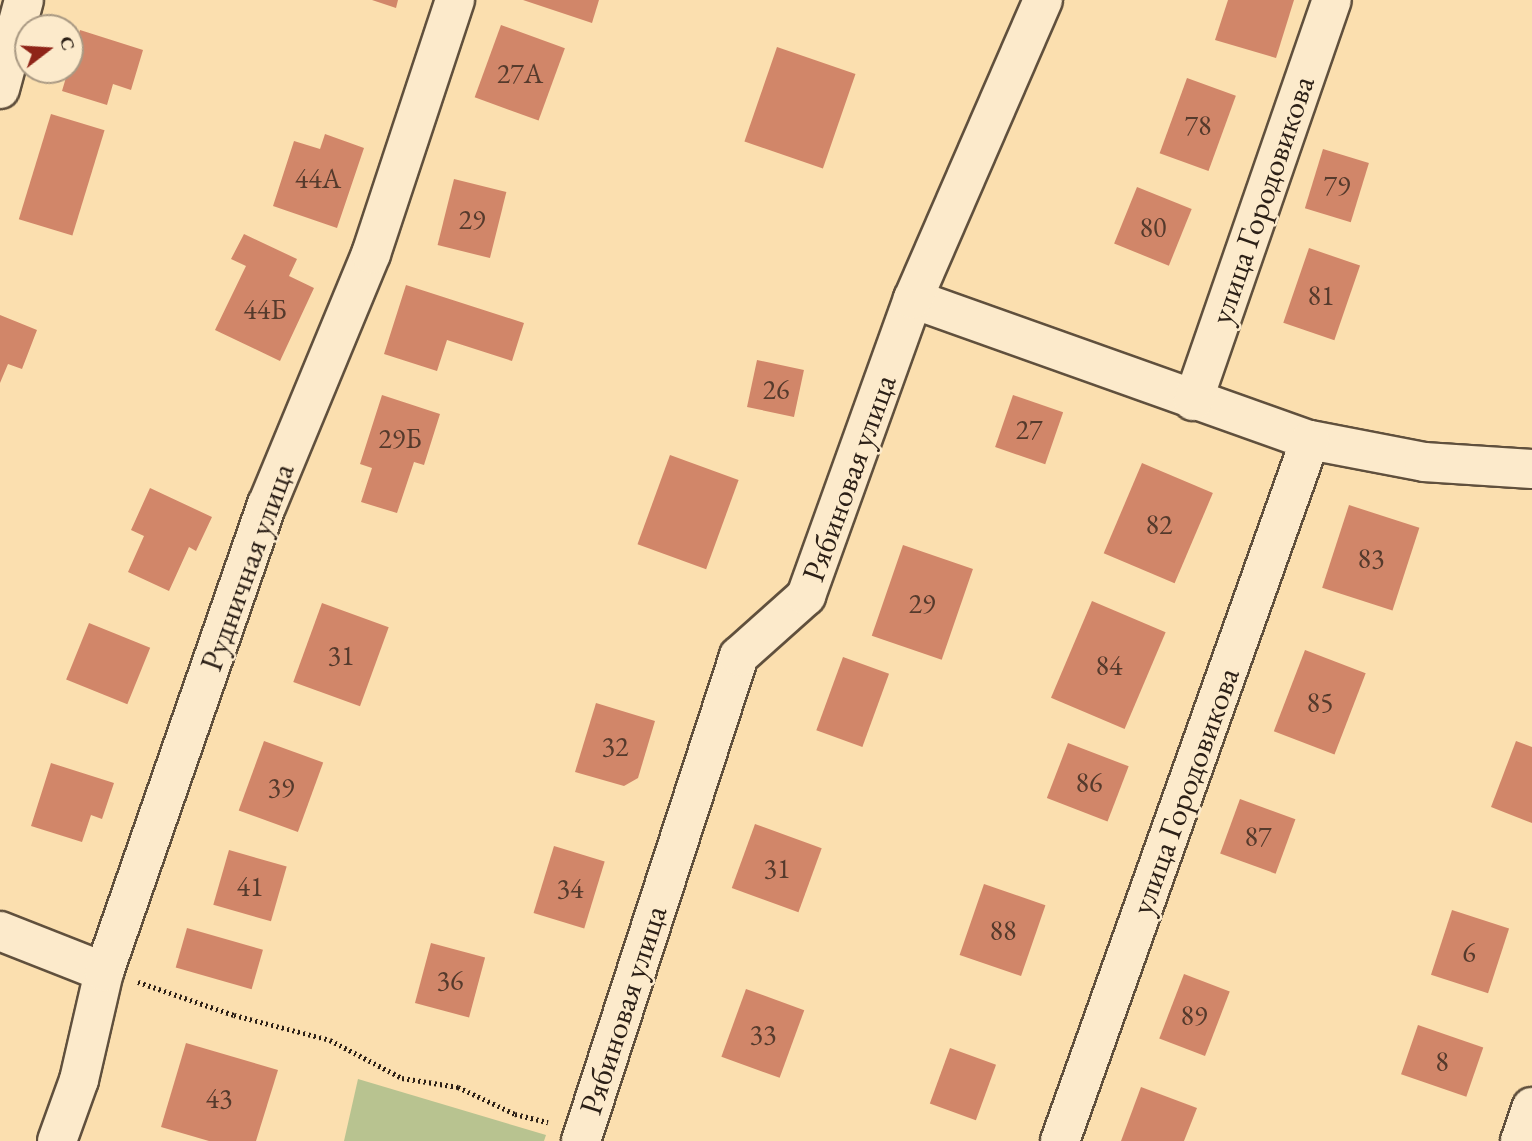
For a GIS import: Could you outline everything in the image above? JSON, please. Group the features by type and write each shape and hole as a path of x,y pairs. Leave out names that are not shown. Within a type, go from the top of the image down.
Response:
{"street":[{"path":"0,89 24,0"},
{"name":"Рудничная улица","path":"57,1141 79,1080 104,972 267,505 371,254 455,0"},
{"name":"Рябиновая улица","path":"582,1135 739,656 806,596 914,299 1043,0"},
{"name":"улица Городовикова","path":"1193,401 1332,0"},
{"path":"914,299 1193,401 1310,440 1424,463 1532,469"},
{"name":"улица Городовикова","path":"1060,1141 1310,440"},
{"path":"0,930 104,972"},
{"path":"1520,1141 1532,1107"}],"path":[{"path":"104,972 234,1016 330,1040 401,1078 458,1087 515,1114 582,1135"}],"green space":[{"path":"358,1079 546,1135 544,1141 344,1141"}],"building":[{"path":"372,0 398,0 396,8"},
{"path":"523,0 599,0 592,23"},
{"path":"1228,0 1294,0 1276,58 1215,40"},
{"path":"501,25 565,48 539,121 475,97"},
{"path":"84,31 143,50 131,90 113,84 107,105 62,91 64,84 84,84"},
{"path":"777,47 855,74 823,169 744,142"},
{"path":"1187,78 1236,96 1209,171 1160,153"},
{"path":"51,114 105,130 72,236 19,219"},
{"path":"325,134 364,148 337,228 273,206 294,141 320,149"},
{"path":"1323,149 1369,163 1351,222 1305,208"},
{"path":"454,179 506,192 490,258 438,245"},
{"path":"1137,187 1192,209 1169,266 1114,244"},
{"path":"244,234 297,259 289,276 314,288 280,361 215,330 246,266 231,259"},
{"path":"1309,248 1360,266 1334,340 1283,323"},
{"path":"406,285 524,323 512,361 447,340 437,371 384,354"},
{"path":"0,315 37,330 22,369 8,364 0,383"},
{"path":"757,360 804,370 794,417 747,407"},
{"path":"382,395 440,414 424,465 414,462 397,513 361,502 372,468 360,464"},
{"path":"1013,395 1063,412 1045,464 995,447"},
{"path":"670,455 739,480 706,569 638,544"},
{"path":"1142,463 1213,493 1175,583 1104,553"},
{"path":"150,488 212,517 196,551 189,547 169,591 128,572 144,536 131,530"},
{"path":"1349,505 1419,528 1392,611 1322,588"},
{"path":"903,545 973,569 942,660 872,636"},
{"path":"1092,601 1166,632 1125,729 1051,698"},
{"path":"322,603 389,627 360,706 293,682"},
{"path":"89,623 150,648 127,704 66,680"},
{"path":"1305,650 1366,673 1335,755 1274,731"},
{"path":"843,657 889,674 862,747 816,730"},
{"path":"596,703 655,721 638,778 624,786 575,772"},
{"path":"264,741 323,763 298,832 239,811"},
{"path":"1516,741 1532,747 1532,823 1491,807"},
{"path":"1068,743 1129,766 1108,821 1047,798"},
{"path":"51,763 114,783 102,819 91,815 82,842 31,826"},
{"path":"1240,799 1295,819 1276,874 1220,854"},
{"path":"755,824 822,848 798,912 732,888"},
{"path":"554,846 605,861 584,928 534,913"},
{"path":"229,850 287,867 271,921 213,905"},
{"path":"984,884 1045,905 1021,976 960,955"},
{"path":"1452,910 1509,929 1488,993 1431,975"},
{"path":"187,928 263,950 252,989 176,967"},
{"path":"431,943 485,957 469,1017 415,1003"},
{"path":"1184,974 1230,992 1205,1056 1159,1038"},
{"path":"746,989 804,1010 780,1078 721,1057"},
{"path":"1418,1025 1483,1047 1466,1097 1401,1074"},
{"path":"186,1043 278,1070 256,1141 209,1141 161,1127"},
{"path":"950,1048 996,1065 976,1120 930,1103"},
{"path":"1141,1087 1197,1108 1184,1141 1121,1141"}]}
